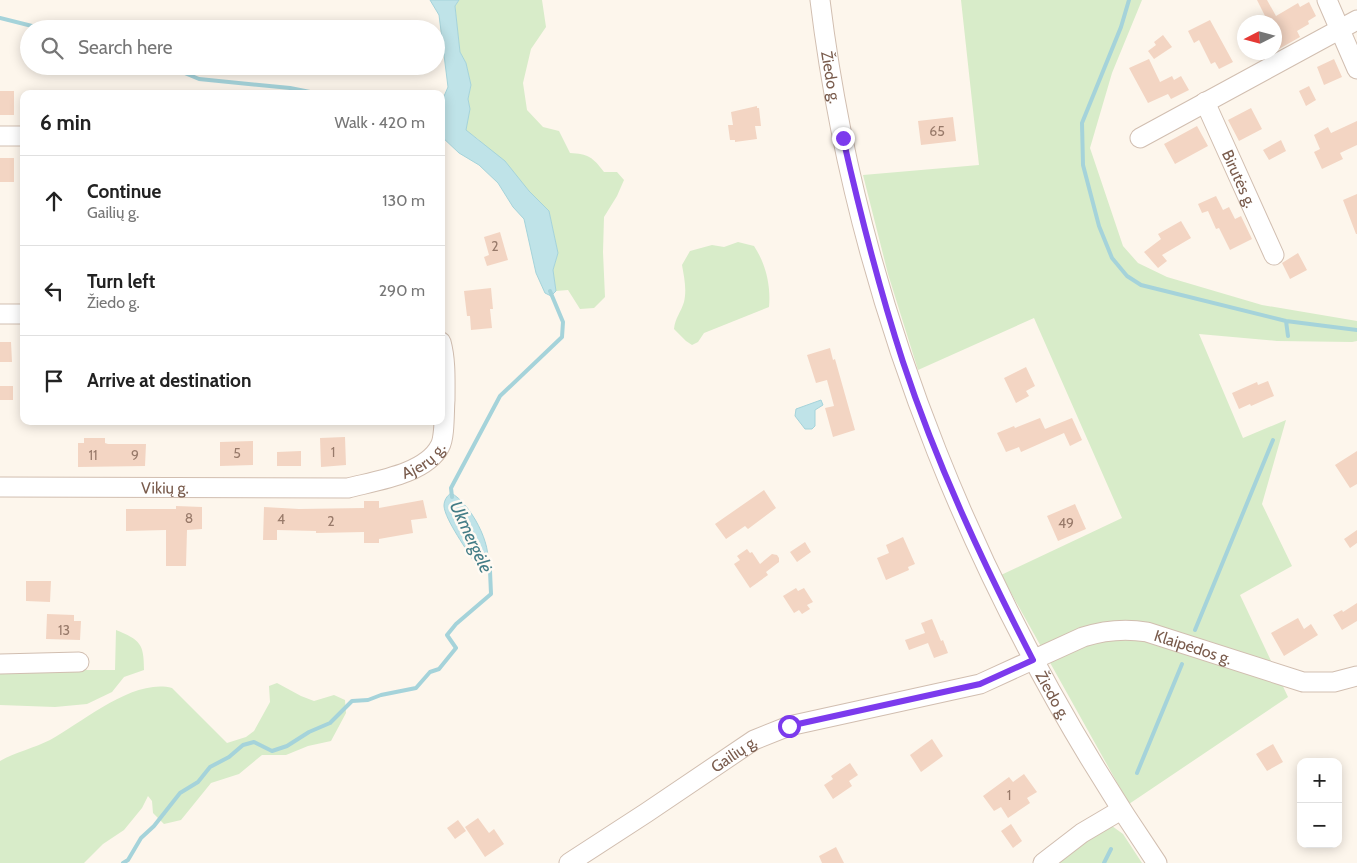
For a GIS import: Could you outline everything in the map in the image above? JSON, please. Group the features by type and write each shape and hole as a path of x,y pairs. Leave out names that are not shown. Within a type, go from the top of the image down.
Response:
{"street":[{"name":"Žiedo g.","path":"820,0 832,80 845,148 861,215 902,360 948,483 974,543 1033,660 1121,810 1157,863"},
{"path":"1327,0 1357,69"},
{"path":"1140,138 1357,20"},
{"name":"Birutės g.","path":"1205,102 1274,255"},
{"path":"0,136 20,136"},
{"path":"0,314 20,314"},
{"name":"Ajerų g.","path":"330,488 348,488 401,474 426,462 441,445 443,425"},
{"name":"Vikių g.","path":"0,487 330,488"},
{"name":"Klaipėdos g.","path":"1033,660 1083,637 1099,632 1132,629 1174,640 1303,682 1334,682 1357,676"},
{"name":"Gailių g.","path":"569,863 653,809 754,740 772,731 980,684 1033,660"},
{"path":"0,664 79,662"},
{"path":"1043,863 1082,833 1121,810"}],"green space":[{"path":"459,0 542,0 546,27 531,49 523,83 527,110 543,127 559,131 570,153 590,157 604,172 617,172 624,180 604,217 605,297 594,308 580,309 568,290 556,291 553,270 558,253 549,211 478,139 465,130 470,109 468,99 471,85 466,63 460,52 455,6"},
{"path":"961,0 1142,0 1112,73 1090,148 1123,246 1138,263 1167,277 1262,305 1357,321 1357,341 1352,342 1277,341 1199,334 1243,438 1286,420 1262,504 1292,566 1240,595 1288,697 1129,804 1001,575 1122,518 1034,318 918,370 888,274 863,175 979,165"},
{"path":"738,242 754,246 762,260 768,283 769,307 704,333 698,342 692,345 674,329 685,297 682,265 690,251 712,245 724,247"},
{"path":"116,630 139,644 143,654 144,670 124,677 112,692 87,704 55,707 0,705 0,670 115,670"},
{"path":"277,683 314,701 334,695 345,700 346,713 331,741 308,746 286,755 262,755 239,774 211,783 181,820 164,824 153,813 152,801 148,796 142,808 124,830 103,844 84,863 0,863 0,761 50,740 125,695 141,689 157,687 172,688 227,743 246,737 254,731 270,702 269,686"},
{"path":"1112,826 1123,834 1142,863 1050,863 1085,837"}],"water":[{"path":"430,0 459,0 455,6 460,52 466,63 471,85 468,99 470,109 466,130 505,161 529,191 549,211 558,253 553,270 556,291 551,296 545,293 536,273 524,219 513,207 498,183 479,165 459,153 445,140 445,94 448,87 445,63 445,20 440,20 439,15"},
{"path":"821,400 823,405 815,410 815,426 812,429 805,429 795,416 796,409"},
{"path":"451,493 465,506 478,525 487,547 487,566 476,565 448,519 444,504 446,498"}],"building":[{"path":"1257,0 1267,0 1275,15 1264,15"},
{"path":"1309,2 1316,16 1308,21 1309,24 1297,31 1300,37 1282,47 1282,15 1278,15 1298,3 1300,7"},
{"path":"1210,20 1233,62 1219,69 1215,62 1211,64 1199,40 1194,43 1188,31"},
{"path":"1163,35 1172,47 1154,59 1148,51 1156,45 1154,42"},
{"path":"1149,59 1160,82 1172,76 1174,80 1181,76 1189,90 1171,99 1168,94 1148,103 1129,68"},
{"path":"1334,59 1342,77 1324,85 1317,67"},
{"path":"1309,86 1316,100 1306,106 1299,91"},
{"path":"0,91 14,91 14,115 0,115"},
{"path":"757,106 759,108 761,126 755,126 757,139 735,142 735,140 730,140 728,125 733,125 731,112"},
{"path":"1251,108 1262,129 1239,141 1228,120"},
{"path":"953,117 956,141 921,145 918,121"},
{"path":"1357,121 1357,145 1340,153 1343,159 1322,169 1314,152 1320,149 1314,135 1328,127 1331,133"},
{"path":"1197,126 1208,146 1175,164 1164,144"},
{"path":"1281,140 1286,151 1269,160 1263,150"},
{"path":"0,158 14,158 14,182 0,182"},
{"path":"1357,194 1357,234 1356,234 1343,200"},
{"path":"1216,196 1223,210 1229,207 1235,219 1241,216 1252,239 1230,250 1219,228 1216,229 1208,211 1202,213 1198,204"},
{"path":"1181,221 1191,238 1162,255 1167,261 1158,268 1144,252 1161,239 1158,234"},
{"path":"500,232 508,260 487,266 484,257 489,255 484,237"},
{"path":"1298,253 1307,270 1290,279 1282,263"},
{"path":"491,288 493,309 490,309 492,328 471,330 464,291"},
{"path":"0,342 11,342 12,362 0,362"},
{"path":"830,348 833,360 835,359 855,430 833,437 825,408 834,406 827,380 816,383 807,355"},
{"path":"1026,367 1035,386 1026,391 1029,396 1016,403 1004,378"},
{"path":"1268,381 1274,396 1239,409 1232,393 1257,382 1258,385"},
{"path":"0,386 13,386 13,400 0,400"},
{"path":"1040,418 1045,429 1072,418 1082,440 1070,446 1064,433 1021,452 1019,447 1006,452 997,433"},
{"path":"345,437 346,465 321,467 320,438"},
{"path":"84,438 105,438 105,443 108,444 146,444 145,466 78,467 78,443 84,443"},
{"path":"253,441 253,465 220,466 220,442"},
{"path":"301,451 301,466 277,466 277,452"},
{"path":"1357,451 1357,484 1350,488 1335,465"},
{"path":"764,490 776,508 748,529 745,526 726,539 715,524"},
{"path":"423,500 427,518 411,520 413,533 379,539 379,543 364,543 364,532 316,533 316,531 277,530 277,540 263,540 264,507 299,509 364,508 364,501 379,501 379,508"},
{"path":"1075,504 1086,529 1058,541 1047,516"},
{"path":"176,506 202,507 202,529 187,530 186,566 166,566 166,530 126,531 126,509 176,509"},
{"path":"1357,530 1357,543 1350,548 1344,539"},
{"path":"903,537 915,564 908,567 909,570 886,580 877,558 889,553 886,545"},
{"path":"805,542 811,552 797,562 790,552"},
{"path":"747,549 750,553 752,552 760,564 772,554 777,555 779,558 779,562 766,572 768,575 750,588 734,564 740,560 737,556"},
{"path":"26,581 51,581 50,602 26,601"},
{"path":"796,588 798,591 804,588 813,602 807,605 810,609 802,614 799,610 794,613 783,596"},
{"path":"1357,603 1357,621 1342,630 1333,615 1342,610 1343,612"},
{"path":"47,614 74,615 74,621 81,621 80,640 46,639"},
{"path":"1298,618 1304,629 1311,624 1318,635 1284,656 1271,633"},
{"path":"932,619 948,653 934,658 928,643 909,650 905,640 925,633 921,623"},
{"path":"932,739 943,756 921,772 910,755"},
{"path":"1273,744 1283,762 1267,771 1256,754"},
{"path":"850,763 858,775 849,781 852,786 833,799 824,785 833,779 831,776"},
{"path":"1024,774 1037,792 1027,798 1030,803 1008,818 1001,807 994,811 983,796 1009,777 1013,782"},
{"path":"478,818 489,833 494,829 504,844 485,857 465,827"},
{"path":"458,820 466,831 455,839 447,828"},
{"path":"1011,824 1022,841 1013,848 1001,831"},
{"path":"836,847 844,863 822,863 819,856"}],"waterway":[{"path":"1129,0 1121,27 1082,123 1083,165 1099,226 1112,258 1127,276 1141,285 1286,321 1357,330"},
{"path":"0,18 20,23"},
{"path":"189,75 199,79 300,90"},
{"name":"Ukmergėlė","path":"452,497 451,488 500,396 562,337 563,322 550,291"},
{"path":"1286,321 1288,336"},
{"path":"1195,630 1273,440"},
{"name":"Ukmergėlė","path":"123,863 128,860 141,838 154,826 180,793 198,782 210,767 229,757 243,745 254,742 272,751 287,746 309,732 330,723 352,701 368,700 381,695 416,688 430,672 439,669 456,648 447,635 456,624 491,594 490,571 485,563"},
{"path":"1137,773 1182,664"},
{"path":"1104,863 1111,849"}],"route":[{"path":"789,726 980,684 1033,660 974,543 948,483 902,360 861,215 843,138"}]}
